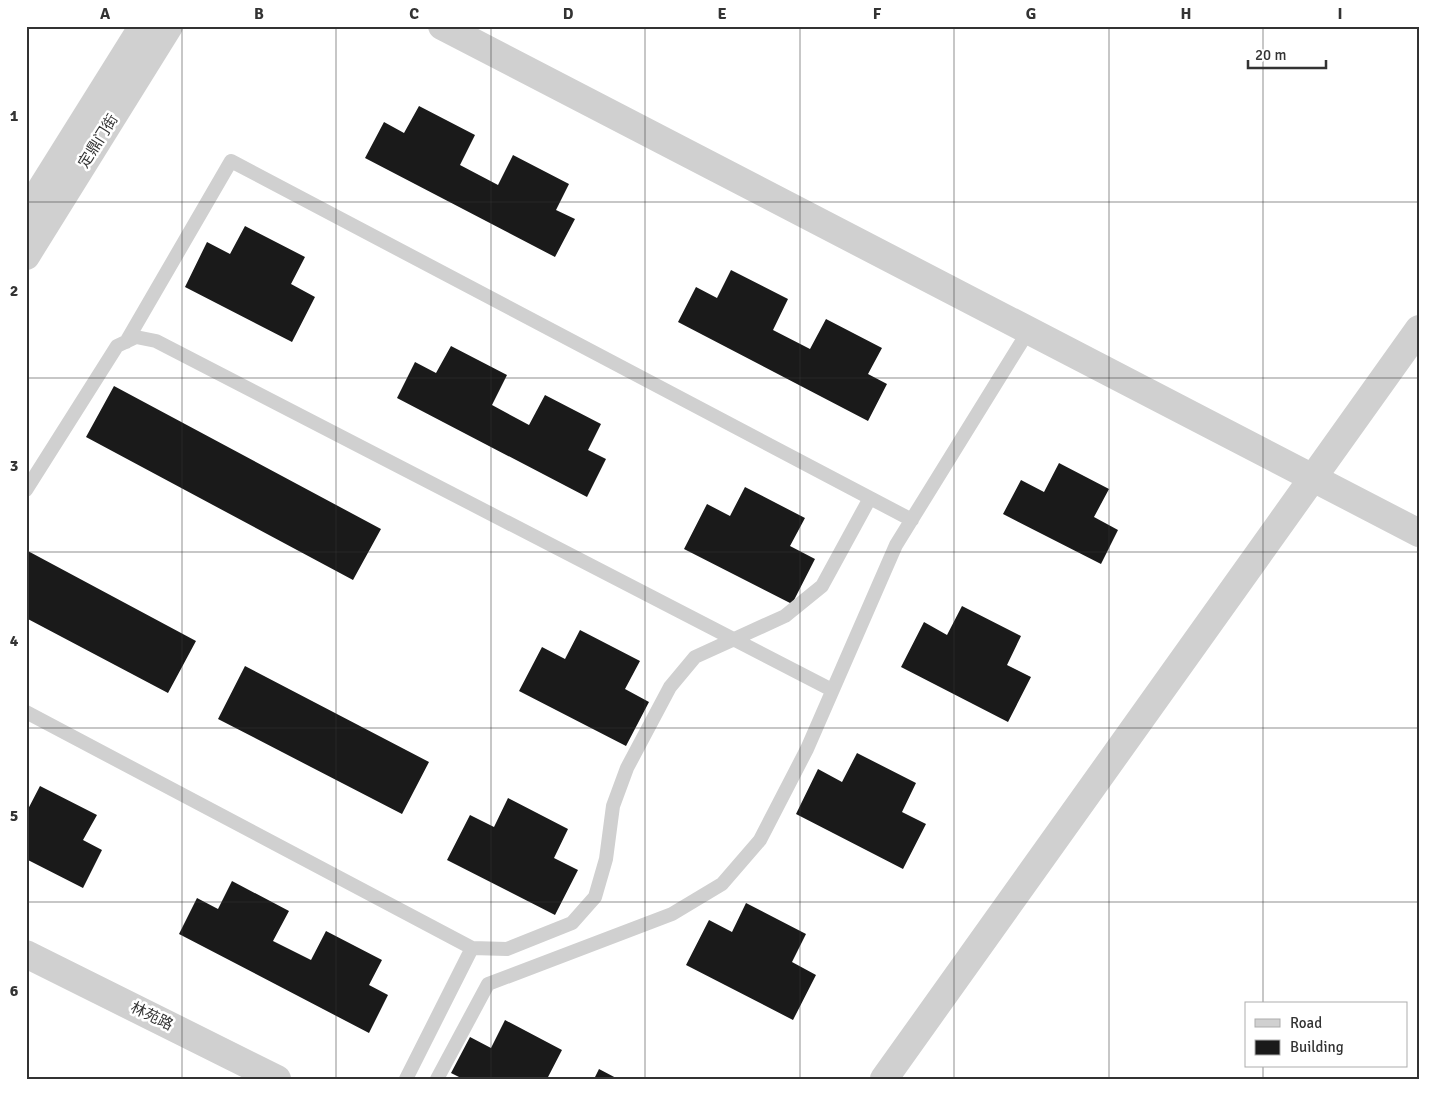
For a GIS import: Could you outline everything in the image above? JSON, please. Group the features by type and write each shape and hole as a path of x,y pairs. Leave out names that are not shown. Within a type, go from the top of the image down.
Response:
{"street":[{"name":"定鼎门街","path":"26,213 143,26"},
{"name":"定鼎门街","path":"26,256 169,26"},
{"path":"442,26 1419,533"},
{"path":"884,1079 1419,329"},
{"name":"林苑路","path":"26,954 277,1079"}],"lane":[{"path":"126,342 231,161 912,520"},
{"path":"437,1079 488,984 672,914 722,884 760,840 807,749 896,545 1029,330"},
{"path":"26,490 116,346 136,337 156,341 832,690"},
{"path":"26,712 472,948 507,949 572,923 595,897 606,858 612,806 627,768 670,687 695,657 785,616 822,586 870,498"},
{"path":"406,1079 472,948"}],"building":[{"path":"419,106 475,135 460,165 498,185 513,155 569,184 556,210 575,219 555,257 365,158 384,122 404,133"},
{"path":"245,226 305,257 291,284 315,297 292,342 185,287 207,242 230,254"},
{"path":"731,270 788,299 773,330 810,349 826,319 882,348 868,374 887,384 868,421 678,322 696,287 717,298"},
{"path":"451,346 507,375 492,405 529,425 545,395 601,424 588,450 606,459 587,497 397,398 415,362 436,373"},
{"path":"114,386 381,529 353,580 86,437"},
{"path":"1059,463 1109,489 1094,517 1118,530 1101,564 1003,514 1021,480 1044,492"},
{"path":"745,487 805,518 790,546 815,559 792,604 684,549 707,504 730,516"},
{"path":"26,550 196,641 168,693 26,618"},
{"path":"962,606 1021,636 1007,665 1031,677 1008,722 901,667 924,622 947,635"},
{"path":"580,630 640,661 625,689 649,702 626,746 519,691 542,647 565,659"},
{"path":"245,666 429,762 402,814 218,719"},
{"path":"857,753 916,783 902,812 926,824 903,869 796,814 818,769 842,782"},
{"path":"40,786 97,815 83,840 102,850 83,888 26,859 26,813"},
{"path":"508,798 568,829 554,858 578,870 555,915 447,860 470,815 494,827"},
{"path":"232,881 289,911 273,941 311,960 326,931 382,960 369,985 388,995 369,1033 179,934 197,898 218,909"},
{"path":"746,903 806,934 792,962 816,975 793,1020 686,965 709,920 732,932"},
{"path":"505,1020 562,1050 547,1079 463,1079 451,1073 470,1037 491,1048"},
{"path":"599,1069 618,1079 594,1079"}]}
